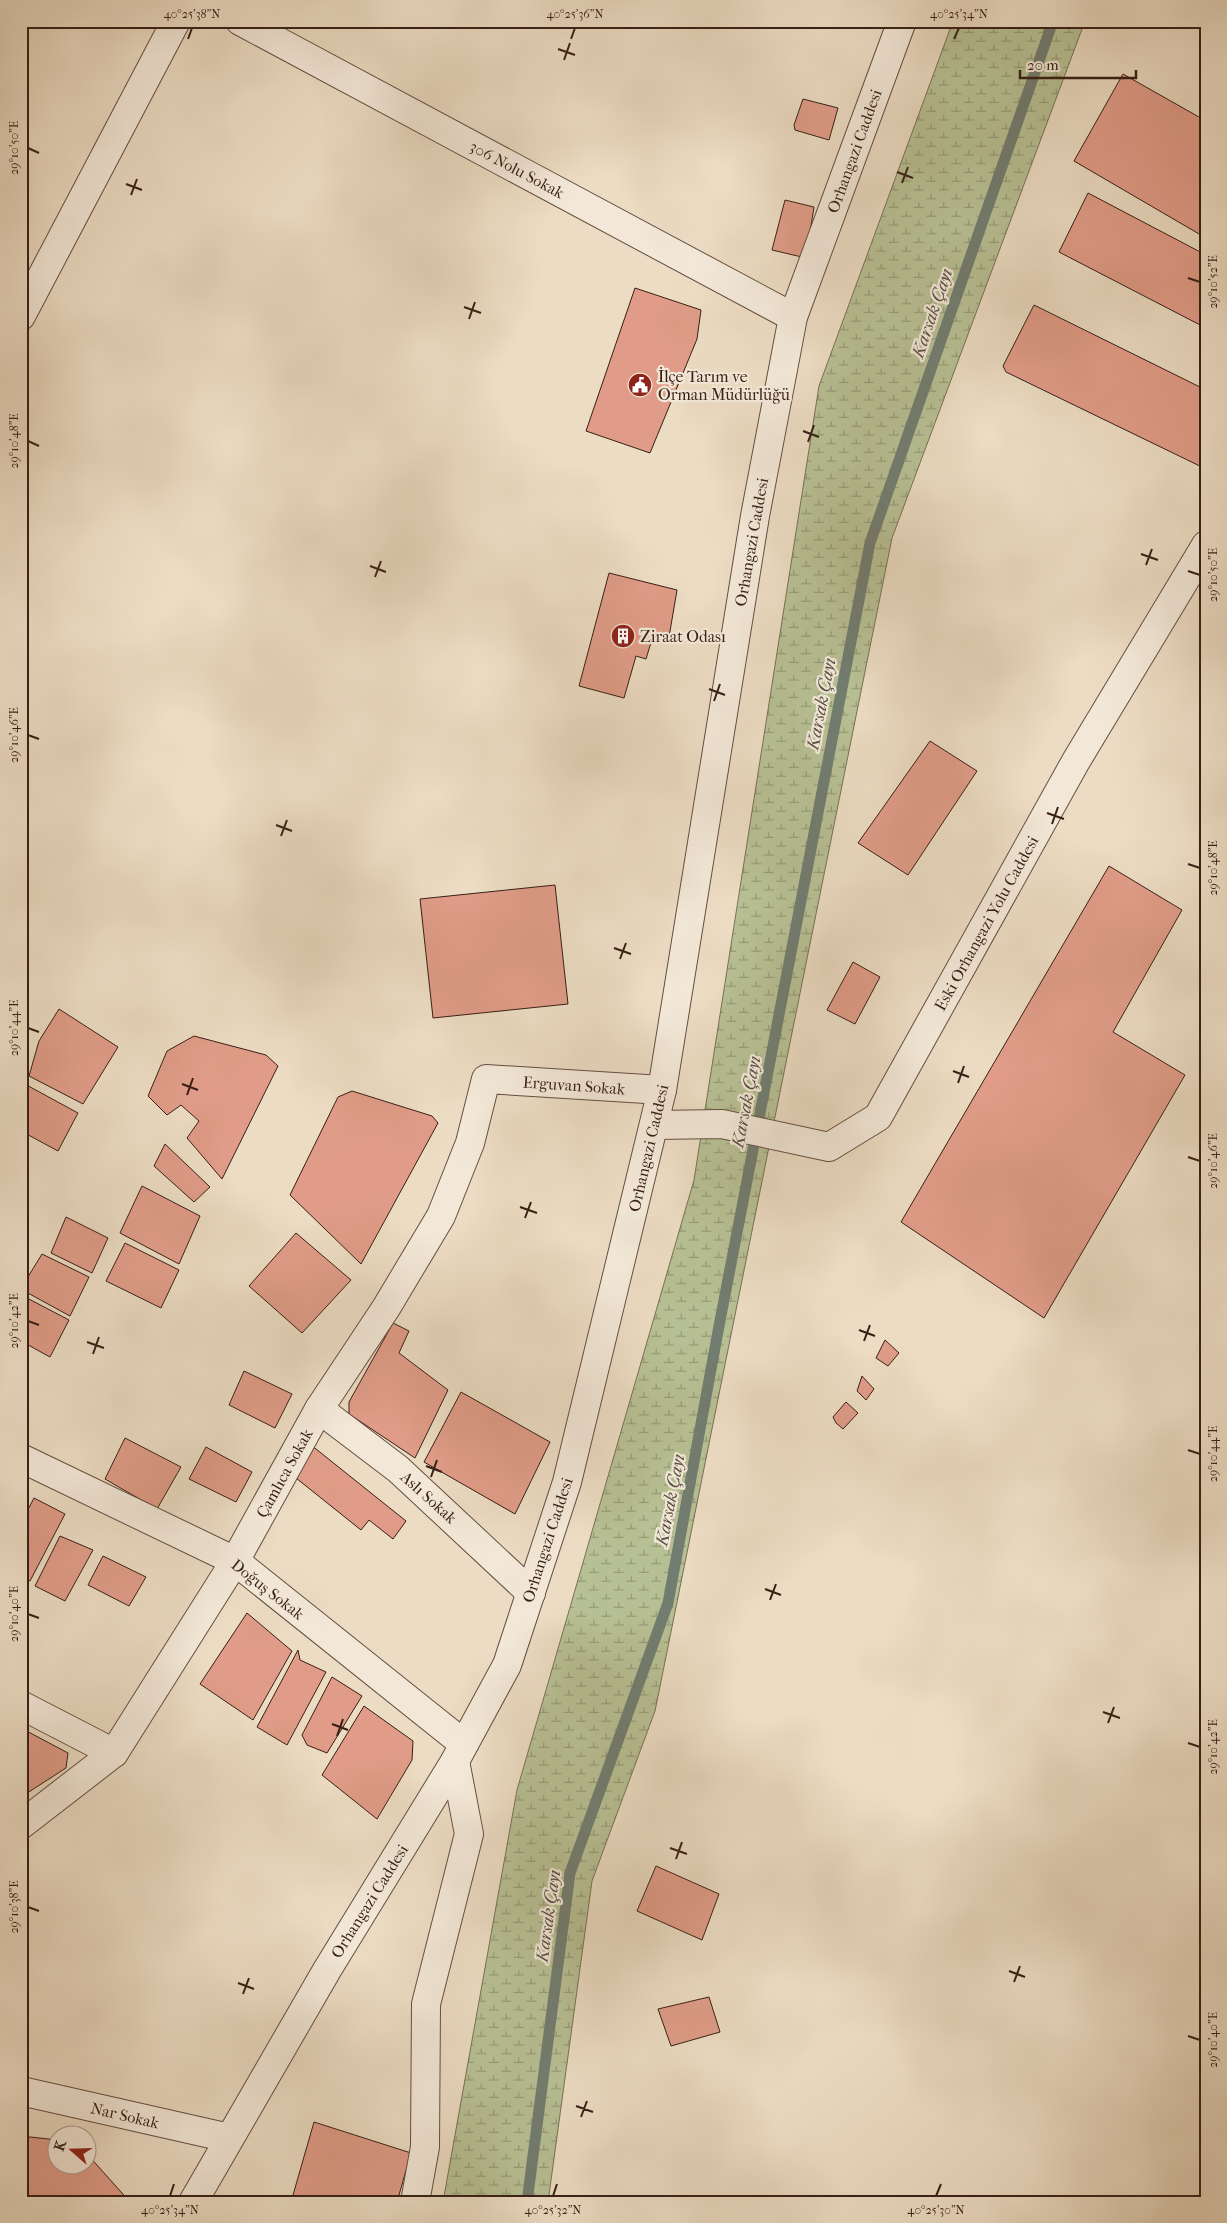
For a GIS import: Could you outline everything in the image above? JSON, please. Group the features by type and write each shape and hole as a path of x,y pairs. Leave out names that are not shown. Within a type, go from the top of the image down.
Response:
{"street":[{"path":"21,316 176,21"},
{"name":"306 Nolu Sokak","path":"240,21 793,317"},
{"name":"Orhangazi Caddesi","path":"193,2202 327,1970 460,1753 507,1665 567,1482 662,1090 755,516 793,317 902,21"},
{"name":"Eski Orhangazi Yolu Caddesi","path":"655,1125 722,1124 829,1147 878,1117 1076,761 1206,545"},
{"name":"Erguvan Sokak","path":"486,1079 662,1090"},
{"name":"Çamlıca Sokak","path":"21,1825 114,1753 235,1561 319,1410 386,1308 442,1216 470,1143 486,1079"},
{"name":"Aslı Sokak","path":"319,1410 398,1469 530,1593"},
{"name":"Doğuş Sokak","path":"21,1458 235,1561 460,1753"},
{"path":"21,1705 114,1753"},
{"path":"415,2202 425,2148 426,2004 469,1834 460,1753"},
{"name":"Nar Sokak","path":"21,2091 229,2138"}],"green space":[{"path":"953,21 1085,21 892,538 655,1711 592,1881 548,2202 443,2202 517,1790 694,1180 819,386"}],"building":[{"path":"1123,74 1206,121 1206,238 1074,161"},
{"path":"803,99 838,108 829,140 795,130 794,125"},
{"path":"1088,193 1206,255 1206,328 1059,252"},
{"path":"785,200 814,207 806,258 772,250"},
{"name":"İlçe Tarım ve Orman Müdürlüğü","path":"635,288 701,310 697,339 650,453 586,431"},
{"path":"1034,305 1206,390 1206,469 1006,372 1003,366"},
{"name":"Ziraat Odası","path":"609,573 677,590 669,637 653,636 646,659 636,656 624,698 579,686"},
{"path":"930,741 977,771 908,875 858,843"},
{"path":"1109,866 1182,910 1113,1032 1185,1075 1044,1318 901,1222"},
{"path":"555,885 568,1004 433,1018 420,899"},
{"path":"853,962 880,977 855,1024 827,1010"},
{"path":"59,1009 118,1047 83,1104 29,1076 39,1041"},
{"path":"194,1036 266,1055 278,1066 222,1179 187,1138 199,1121 181,1105 167,1115 148,1096 167,1051"},
{"path":"21,1082 78,1113 58,1151 21,1131"},
{"path":"352,1091 432,1116 438,1123 361,1264 290,1195 338,1097"},
{"path":"165,1144 210,1187 194,1202 154,1166"},
{"path":"142,1186 200,1216 179,1264 120,1233"},
{"path":"66,1217 108,1238 92,1273 51,1253"},
{"path":"296,1233 351,1280 302,1333 249,1286"},
{"path":"125,1243 179,1270 161,1308 106,1281"},
{"path":"42,1254 89,1277 70,1316 26,1292 23,1285"},
{"path":"25,1297 69,1320 50,1357 21,1341 21,1302"},
{"path":"393,1323 409,1331 399,1353 448,1390 415,1458 349,1414 349,1402"},
{"path":"885,1340 899,1353 888,1366 876,1358"},
{"path":"244,1371 292,1394 275,1428 229,1405"},
{"path":"862,1376 874,1389 866,1400 857,1391"},
{"path":"461,1392 550,1442 515,1514 424,1462"},
{"path":"846,1402 858,1413 843,1429 836,1423 833,1417"},
{"path":"125,1438 181,1467 157,1509 105,1479"},
{"path":"311,1445 406,1521 393,1539 369,1520 361,1530 291,1474"},
{"path":"206,1447 252,1472 236,1502 189,1479"},
{"path":"34,1498 65,1514 30,1581 21,1577 21,1523"},
{"path":"60,1536 93,1550 65,1601 35,1586"},
{"path":"103,1556 146,1577 129,1606 88,1585"},
{"path":"247,1613 292,1651 253,1720 200,1684"},
{"path":"298,1650 300,1660 326,1672 287,1745 257,1727"},
{"path":"332,1677 362,1696 327,1753 307,1745 302,1735"},
{"path":"364,1706 413,1741 412,1760 377,1819 322,1775"},
{"path":"21,1728 68,1753 66,1768 21,1797"},
{"path":"656,1866 719,1894 702,1940 637,1911"},
{"path":"709,1997 720,2032 671,2046 658,2009"},
{"path":"314,2122 411,2153 397,2202 291,2202"},
{"path":"21,2136 48,2139 48,2176 98,2176 98,2166 130,2202 21,2202"}],"waterway":[{"name":"Karsak Çayı","path":"527,2202 570,1873 668,1603 719,1326 870,543 1053,21"}],"place":[{"name":"İlçe Tarım ve Orman Müdürlüğü","path":"640,385"},
{"name":"Ziraat Odası","path":"623,636"}]}
